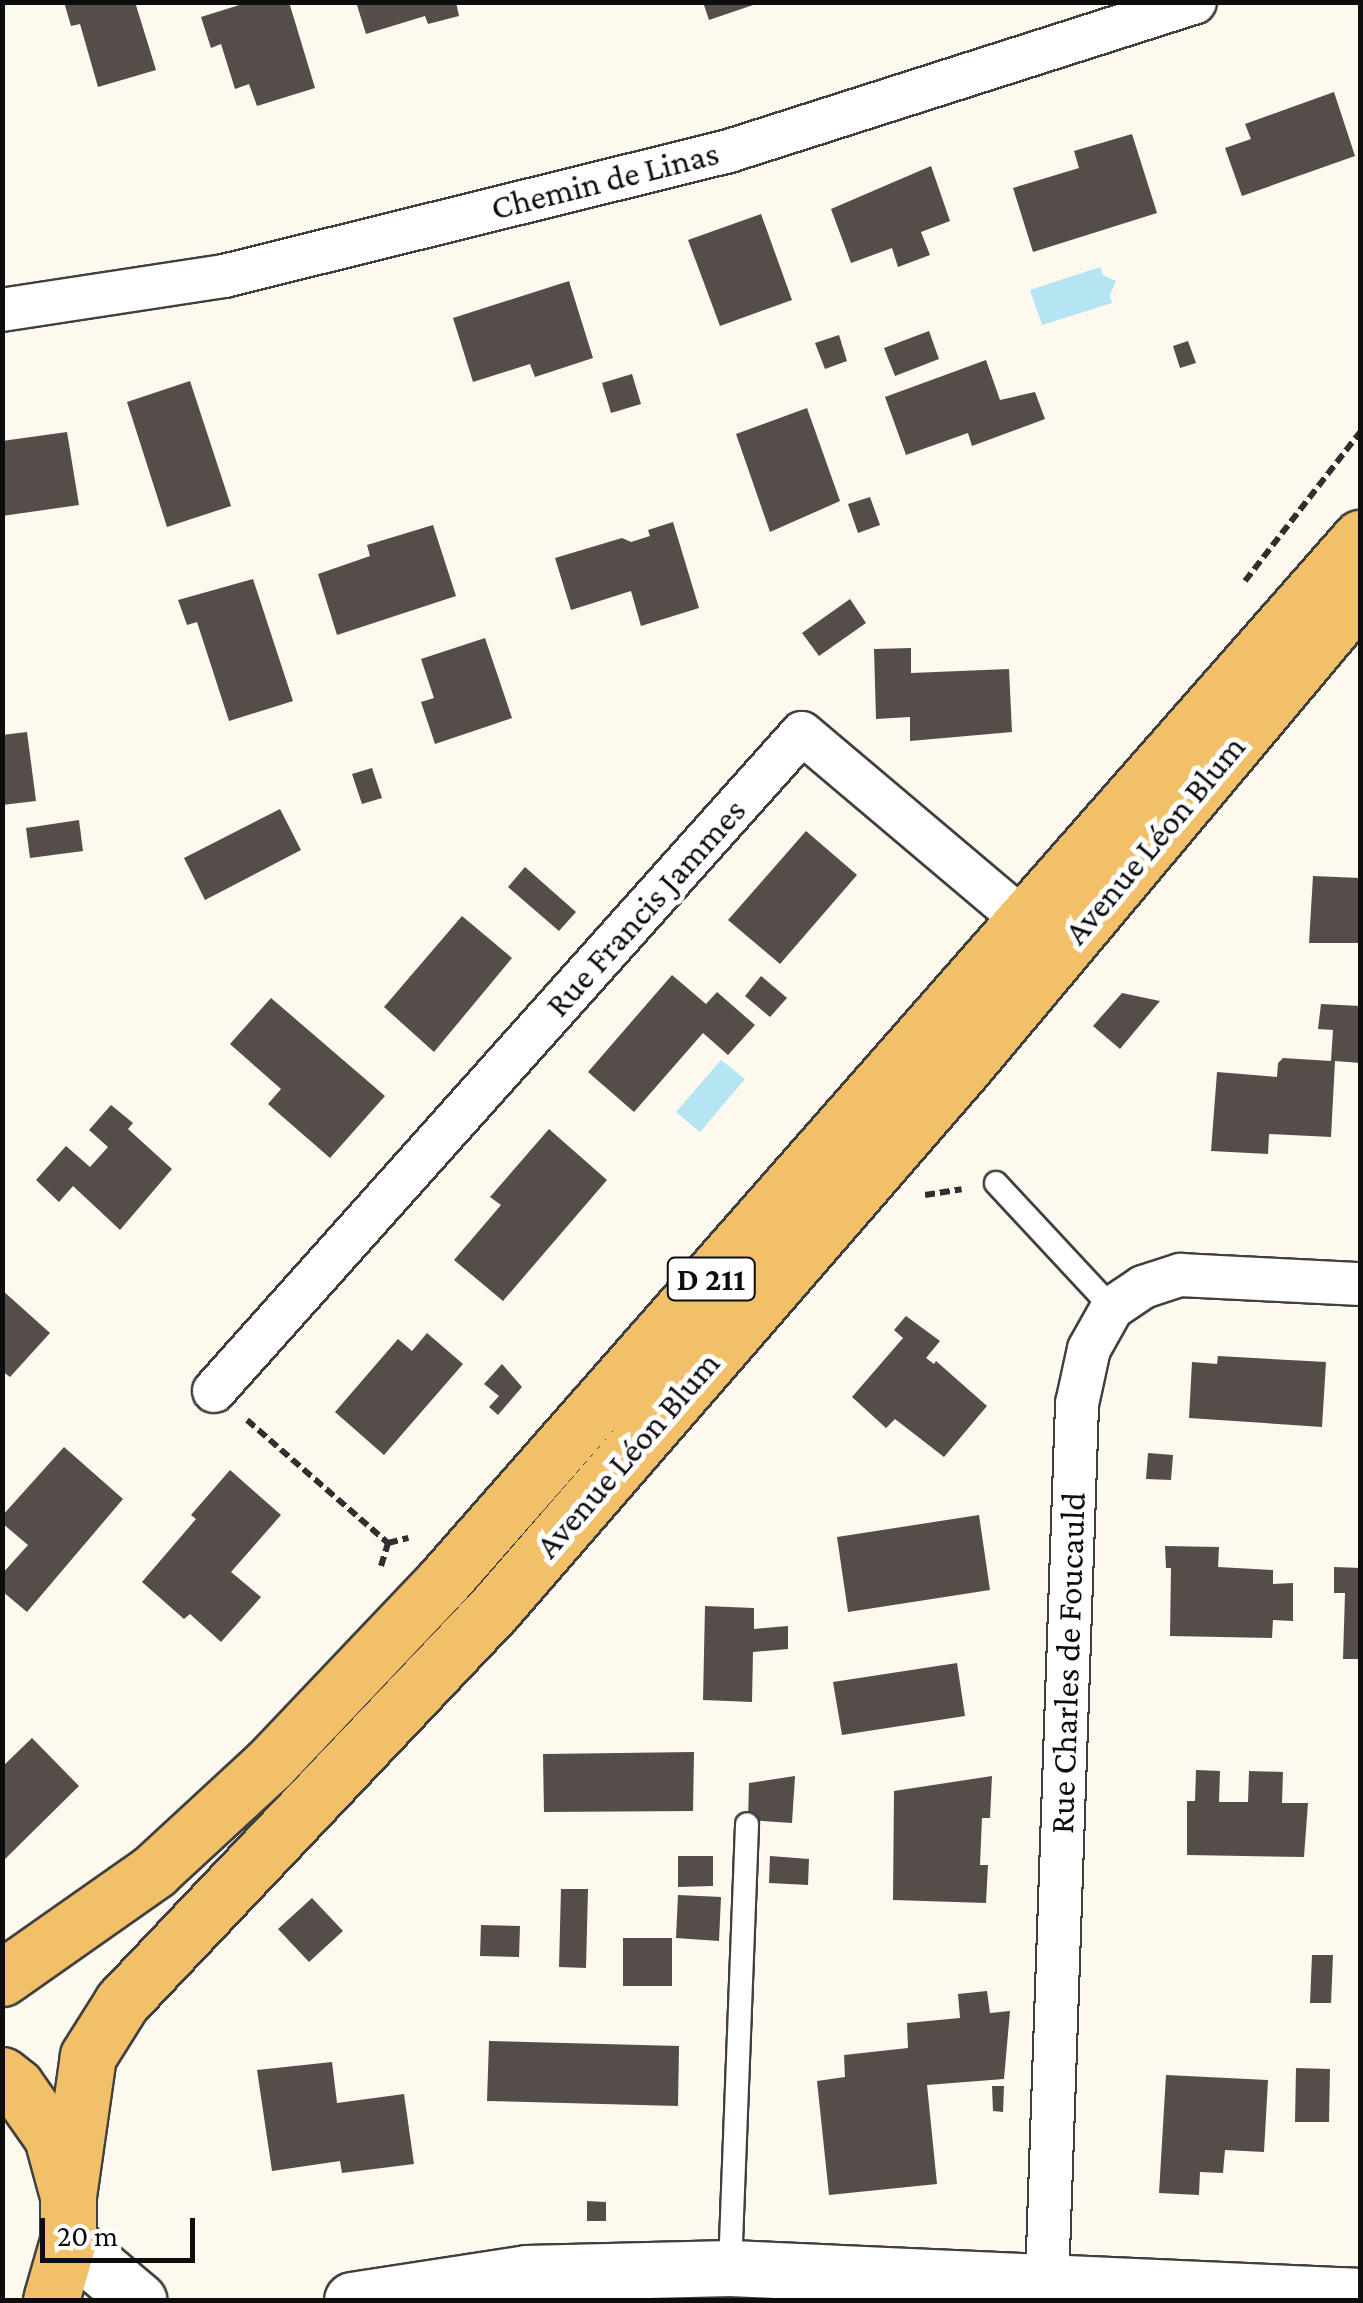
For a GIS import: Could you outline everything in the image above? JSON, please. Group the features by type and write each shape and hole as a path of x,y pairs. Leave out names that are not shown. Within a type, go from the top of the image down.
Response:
{"main road":[{"name":"Avenue Léon Blum","path":"2,1978 154,1871 269,1765 440,1586 1360,538"},
{"name":"Avenue Léon Blum","path":"51,2300 68,2218 88,2056 122,2002 495,1608 987,1040 1360,594"},
{"path":"2,2076 16,2086 52,2136 68,2218"}],"street":[{"name":"Chemin de Linas","path":"2,310 224,276 729,150 1194,2"},
{"name":"Rue Francis Jammes","path":"214,1391 802,733 1022,920"},
{"path":"987,1040 1022,920"},
{"path":"1112,1308 1143,1287 1181,1275 1360,1284"},
{"name":"Rue Charles de Foucauld","path":"1047,2282 1077,1404 1089,1349 1112,1308"},
{"path":"68,2218 138,2300"},
{"path":"352,2300 526,2272 730,2268 1360,2296"}],"lane":[{"path":"996,1183 1112,1308"},
{"path":"730,2268 747,1824"}],"path":[{"path":"918,1196 996,1183"},
{"path":"214,1391 388,1543 415,1537"}],"water":[{"path":"1100,267 1103,275 1116,281 1110,295 1112,303 1042,325 1030,290"},
{"path":"721,1060 745,1079 700,1132 676,1112"}],"building":[{"path":"64,2 135,2 156,70 98,87 80,24 71,26"},
{"path":"249,2 289,2 315,88 257,106 249,84 235,89 221,44 211,48 201,17"},
{"path":"356,2 456,2 459,16 428,24 425,16 366,34"},
{"path":"703,2 759,2 759,3 709,20"},
{"path":"1334,92 1355,156 1242,196 1225,148 1251,139 1245,124"},
{"path":"1132,134 1157,213 1033,252 1013,188 1079,168 1074,151"},
{"path":"931,166 950,221 921,232 930,255 898,267 892,248 851,263 831,209"},
{"path":"761,214 792,300 720,326 688,240"},
{"path":"569,281 593,358 535,377 530,364 473,382 453,318"},
{"path":"929,331 939,359 895,376 884,348"},
{"path":"839,335 847,361 825,369 815,343"},
{"path":"1188,341 1196,363 1180,368 1173,346"},
{"path":"986,360 1000,400 1035,392 1045,419 972,446 968,433 906,455 885,397"},
{"path":"632,374 641,404 611,413 602,383"},
{"path":"190,381 231,506 167,527 127,402"},
{"path":"807,408 840,501 770,532 736,434"},
{"path":"67,432 79,505 2,516 2,441"},
{"path":"870,497 880,525 858,533 848,504"},
{"path":"673,522 699,608 641,626 631,591 571,610 555,558 622,538 631,542 650,536 648,530"},
{"path":"433,525 456,596 337,635 318,574 370,556 367,545"},
{"path":"253,579 293,701 229,721 197,622 187,625 178,600"},
{"path":"850,599 866,623 819,656 802,633"},
{"path":"485,638 512,718 435,744 421,702 434,698 421,659"},
{"path":"911,648 911,673 1009,669 1012,732 910,741 910,717 876,719 874,649"},
{"path":"27,732 36,801 2,805 2,735"},
{"path":"372,768 382,798 362,804 352,774"},
{"path":"280,809 301,850 205,900 184,858"},
{"path":"79,820 83,851 30,858 26,828"},
{"path":"806,831 857,875 780,964 728,920"},
{"path":"525,867 576,912 559,931 508,887"},
{"path":"1313,876 1360,878 1360,943 1309,943"},
{"path":"462,916 512,958 434,1052 384,1007"},
{"path":"672,975 706,1004 717,992 755,1025 728,1055 703,1033 634,1112 588,1072"},
{"path":"761,976 787,998 770,1017 745,996"},
{"path":"1122,993 1160,1001 1120,1049 1093,1026"},
{"path":"271,998 385,1096 330,1158 268,1104 281,1089 230,1044"},
{"path":"1321,1004 1360,1006 1360,1063 1335,1061 1331,1137 1269,1134 1268,1154 1211,1151 1217,1072 1277,1077 1278,1063 1283,1058 1331,1061 1333,1030 1318,1029"},
{"path":"111,1105 133,1123 128,1129 172,1169 120,1230 73,1186 59,1202 36,1180 66,1146 90,1167 108,1147 89,1130"},
{"path":"549,1129 607,1180 503,1301 454,1260 501,1205 490,1197"},
{"path":"2,1290 50,1333 10,1377 2,1371"},
{"path":"906,1316 940,1341 926,1358 934,1364 936,1361 987,1406 944,1457 895,1419 886,1428 852,1397 903,1338 894,1330"},
{"path":"427,1333 463,1364 384,1455 335,1412 398,1339 412,1351"},
{"path":"1218,1356 1326,1362 1322,1427 1189,1418 1192,1362 1217,1364"},
{"path":"502,1364 522,1387 498,1415 489,1407 499,1396 484,1384"},
{"path":"64,1447 123,1499 27,1612 2,1591 2,1574 28,1545 2,1523 2,1516"},
{"path":"1148,1453 1173,1455 1171,1480 1146,1479"},
{"path":"230,1470 281,1515 231,1572 261,1597 221,1642 190,1614 184,1619 142,1582 196,1519 191,1515"},
{"path":"979,1515 990,1590 848,1612 837,1537"},
{"path":"1165,1546 1219,1547 1218,1567 1273,1570 1273,1584 1293,1583 1293,1621 1273,1620 1272,1638 1170,1636 1171,1568 1166,1568"},
{"path":"1334,1567 1360,1568 1360,1659 1343,1659 1345,1593 1334,1593"},
{"path":"705,1606 754,1608 754,1629 788,1626 788,1649 753,1652 752,1702 703,1700"},
{"path":"957,1663 965,1716 842,1735 833,1682"},
{"path":"32,1738 79,1786 2,1862 2,1767"},
{"path":"694,1752 693,1811 544,1812 543,1754"},
{"path":"1196,1770 1220,1771 1219,1802 1248,1802 1249,1771 1283,1772 1282,1803 1308,1803 1304,1857 1187,1855 1187,1801 1195,1801"},
{"path":"795,1776 792,1823 748,1820 749,1783"},
{"path":"992,1776 990,1818 982,1818 980,1865 988,1865 986,1903 893,1900 894,1791"},
{"path":"678,1856 713,1856 713,1886 678,1887"},
{"path":"770,1856 809,1859 808,1885 769,1883"},
{"path":"561,1889 588,1889 586,1968 559,1967"},
{"path":"678,1895 721,1897 719,1941 676,1938"},
{"path":"312,1898 343,1931 309,1962 278,1929"},
{"path":"481,1925 520,1926 519,1957 480,1956"},
{"path":"623,1938 672,1938 672,1986 623,1986"},
{"path":"1312,1955 1333,1955 1331,2003 1310,2003"},
{"path":"987,1991 990,2013 1010,2011 1004,2079 927,2085 937,2184 829,2195 817,2081 845,2077 844,2055 908,2048 907,2023 960,2018 958,1994"},
{"path":"489,2041 679,2046 678,2106 487,2101"},
{"path":"332,2062 337,2103 404,2094 414,2164 342,2173 340,2161 272,2171 257,2070"},
{"path":"1296,2068 1330,2069 1329,2122 1295,2122"},
{"path":"1166,2075 1268,2080 1264,2152 1225,2150 1223,2173 1200,2172 1199,2195 1159,2193"},
{"path":"992,2086 1004,2086 1003,2112 993,2111"},
{"path":"587,2201 606,2202 606,2221 587,2221"}]}
